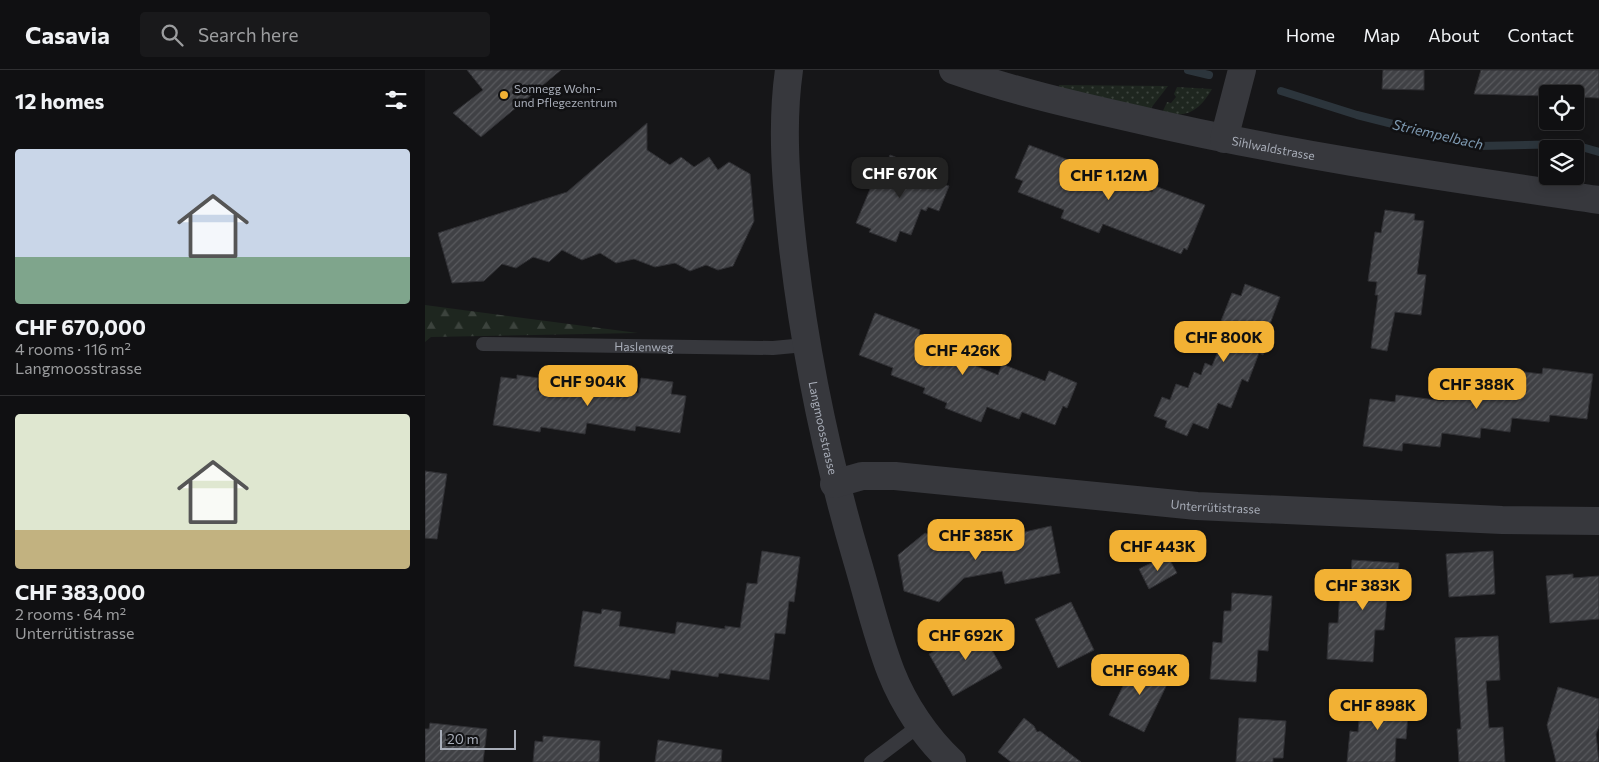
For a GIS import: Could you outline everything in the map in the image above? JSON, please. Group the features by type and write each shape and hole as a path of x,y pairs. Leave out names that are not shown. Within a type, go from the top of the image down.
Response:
{"street":[{"name":"Langmoosstrasse","path":"789,70 786,115 786,184 805,345 834,484 892,673 920,725 952,762"},
{"name":"Sihlwaldstrasse","path":"953,70 1039,96 1224,139 1414,173 1599,200"},
{"path":"1224,139 1242,70"},
{"name":"Unterrütistrasse","path":"834,484 862,476 895,476 1197,506 1502,520 1599,521"}],"lane":[{"name":"Haslenweg","path":"483,344 773,348 805,345"},
{"path":"871,762 920,725"}],"green space":[{"path":"1059,85 1168,86 1148,112 1059,91"},
{"path":"1177,87 1212,89 1202,103 1192,111 1179,114 1162,113 1167,102 1171,103 1176,97 1174,94"},
{"path":"425,305 638,333 431,337 425,342"}],"building":[{"name":"Sonnegg Wohn- und Pflegezentrum","path":"467,70 561,70 481,137 453,113 483,90"},
{"path":"1383,70 1424,70 1424,90 1382,89"},
{"path":"1481,70 1599,70 1599,98 1584,97 1584,85 1539,85 1539,96 1474,94"},
{"path":"647,123 647,150 670,165 681,157 694,167 709,157 718,170 729,162 750,174 754,221 733,266 718,270 706,265 690,271 675,263 655,267 634,259 616,263 600,253 582,260 562,250 549,262 533,257 516,268 502,264 484,281 452,283 438,233 567,192"},
{"path":"1029,145 1152,192 1155,186 1205,205 1187,250 1184,248 1181,254 1103,224 1099,233 1061,218 1064,210 1018,192 1023,181 1015,178"},
{"path":"890,155 921,167 919,170 932,175 931,179 949,186 939,211 928,207 926,211 921,209 911,235 900,231 896,242 869,232 871,229 856,223 880,165 885,167"},
{"path":"1385,210 1415,214 1414,220 1424,221 1417,274 1426,275 1421,315 1395,312 1387,351 1371,348 1378,295 1375,295 1377,282 1368,281 1375,232 1381,233"},
{"path":"1245,284 1280,297 1267,332 1271,334 1263,355 1259,353 1248,382 1242,379 1231,408 1218,403 1208,429 1193,423 1187,436 1165,427 1167,421 1154,416 1162,397 1170,400 1176,384 1188,388 1194,372 1201,375 1205,363 1212,366 1229,324 1221,321 1232,293 1241,296"},
{"path":"875,313 920,330 919,334 943,343 940,351 998,375 1002,364 1045,381 1049,371 1077,383 1067,408 1063,406 1055,425 1022,412 1019,419 987,407 981,422 945,408 947,403 923,393 925,388 891,375 893,368 859,355"},
{"path":"1543,368 1593,374 1587,419 1550,415 1549,422 1512,418 1510,432 1481,428 1480,438 1442,433 1440,447 1403,443 1402,451 1363,446 1370,399 1395,402 1396,395 1444,401 1446,387 1473,390 1474,385 1514,390 1516,371 1542,374"},
{"path":"517,375 538,378 537,390 589,398 590,385 638,393 641,378 673,382 671,394 686,396 680,433 636,426 635,431 587,423 585,434 541,427 540,432 493,425 501,377 517,379"},
{"path":"425,471 447,474 437,539 425,538"},
{"path":"1051,526 1060,573 1005,584 1002,571 964,578 939,602 904,591 898,555 925,533 963,546"},
{"path":"762,551 800,557 794,602 789,601 785,634 775,633 769,680 719,673 718,677 671,670 669,679 574,666 583,611 601,614 602,609 621,612 619,626 675,634 677,622 725,629 725,626 740,628 747,583 757,584"},
{"path":"1493,551 1495,594 1449,597 1446,554"},
{"path":"1167,555 1177,573 1149,589 1139,569"},
{"path":"1352,560 1399,563 1396,599 1387,598 1384,630 1375,630 1373,662 1327,659 1329,623 1338,623 1340,591 1350,592"},
{"path":"1573,574 1573,578 1599,576 1599,619 1550,623 1546,576"},
{"path":"1232,593 1272,596 1268,651 1258,650 1256,682 1210,679 1213,642 1222,643 1224,611 1231,611"},
{"path":"1071,602 1094,650 1058,668 1035,619"},
{"path":"979,627 1002,668 953,696 929,654"},
{"path":"1498,636 1500,680 1486,681 1489,728 1503,727 1505,762 1459,762 1457,729 1461,729 1455,638"},
{"path":"1136,659 1171,676 1144,732 1109,715"},
{"path":"1558,687 1599,699 1599,726 1596,734 1599,762 1556,762 1547,725"},
{"path":"1361,698 1409,702 1406,739 1396,738 1395,762 1347,762 1350,731 1358,732"},
{"path":"1024,718 1034,726 1037,732 1040,731 1081,762 1011,762 998,752"},
{"path":"1239,718 1286,721 1283,758 1273,758 1273,762 1236,762"},
{"path":"430,723 487,729 483,762 425,762 425,729 429,729"},
{"path":"543,736 600,741 599,762 533,762 535,741 543,742"},
{"path":"658,740 722,750 721,762 655,762"}],"waterway":[{"name":"Striempelbach","path":"1188,70 1209,75"},
{"name":"Striempelbach","path":"1281,91 1357,115 1480,146 1571,144 1599,152"}],"place":[{"name":"Sonnegg Wohn- und Pflegezentrum","path":"504,95"}]}
